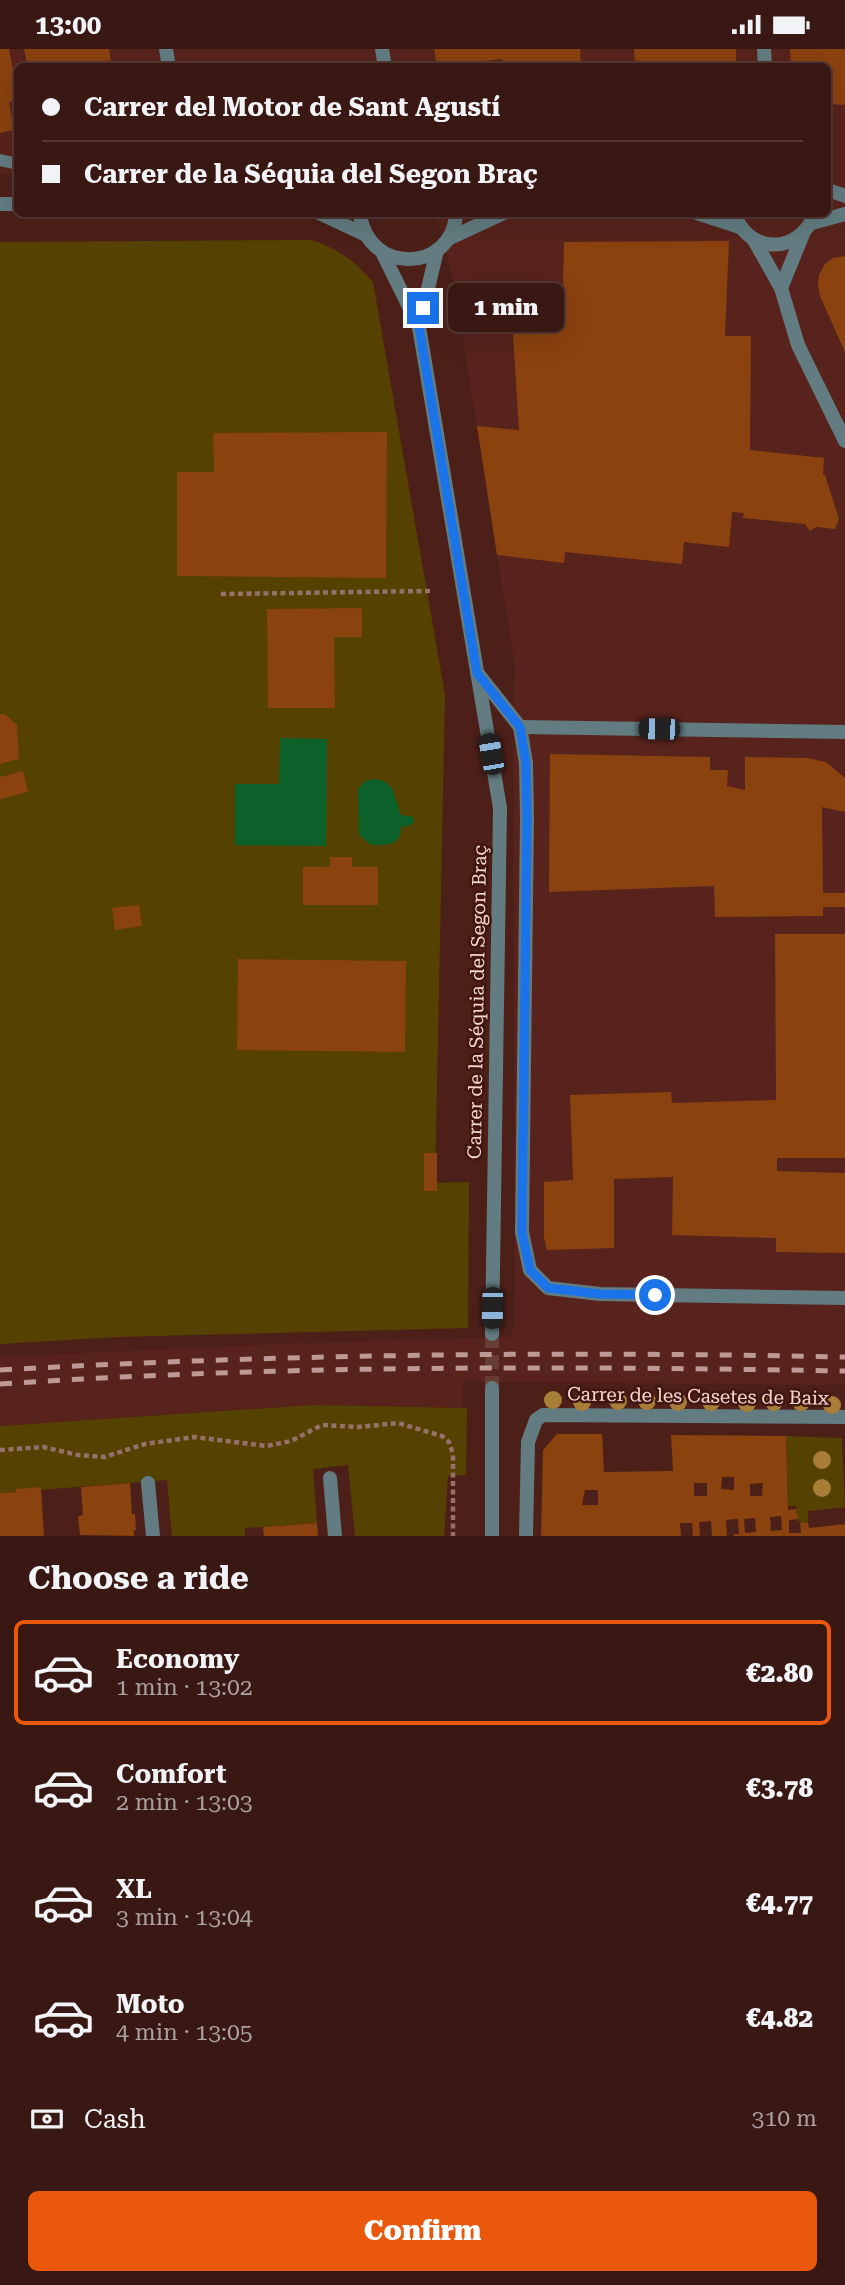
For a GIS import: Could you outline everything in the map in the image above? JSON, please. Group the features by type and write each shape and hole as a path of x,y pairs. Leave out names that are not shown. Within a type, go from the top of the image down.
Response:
{"street":[{"path":"754,240 767,244 793,241 810,223 845,214"},
{"path":"328,217 366,235"},
{"path":"360,217 366,235"},
{"path":"449,239 456,217"},
{"path":"382,252 395,258 410,260 424,257 449,239 496,217"},
{"path":"737,220 754,240 781,288 799,345 845,441"},
{"path":"781,288 810,223"},
{"name":"Carrer de la Séquia del Segon Braç","path":"366,235 382,252 419,327 500,809 492,1334"},
{"name":"Carrer de la Séquia del Segon Braç","path":"419,327 437,250"},
{"name":"Carrer de la Séquia del Segon Braç","path":"477,673 520,727 526,763 522,1232 530,1270 548,1288 600,1294 845,1297"},
{"path":"520,727 845,731"},
{"path":"492,1388 492,1536"},
{"name":"Carrer de les Casetes de Baix","path":"526,1536 528,1441 536,1420 550,1413 845,1416"},
{"path":"330,1478 335,1536"},
{"path":"148,1483 153,1536"}],"path":[{"path":"221,594 430,591"},
{"path":"0,1450 43,1447 78,1455 104,1457 145,1444 194,1437 268,1446 291,1441 322,1425 358,1427 398,1423 442,1436 449,1443 453,1454 453,1536"}],"shaded area":[{"path":"0,49 845,49 845,1385 463,1381 463,1408 312,1405 0,1426 0,1357 511,1337 515,1322 515,667 454,282 437,217 831,217 831,63 14,63 14,174 0,174"},
{"path":"312,240 346,256 373,282 445,695 435,1183 469,1182 468,1328 117,1337 0,1344 0,242"},
{"path":"280,738 327,739 326,846 235,845 235,784 279,784"},
{"path":"365,781 384,781 392,788 401,815 413,817 414,822 401,827 399,838 388,844 371,845 359,834 358,789"},
{"path":"312,1405 467,1408 466,1475 448,1476 444,1536 355,1536 348,1465 313,1469 317,1523 245,1528 245,1536 172,1536 167,1480 0,1493 0,1426"},
{"path":"786,1436 842,1438 845,1507 808,1511 808,1523 798,1521 796,1506 788,1506"}],"building":[{"path":"0,49 9,49 14,76 14,101 9,102 14,130 0,133"},
{"path":"24,49 109,49 111,63 27,63"},
{"path":"434,49 580,49 581,63 502,63 502,59 436,63"},
{"path":"634,49 736,49 736,63 635,63"},
{"path":"790,49 845,49 845,105 831,104 831,63 791,63"},
{"path":"729,241 725,336 751,336 750,450 824,458 823,474 839,519 835,529 816,527 810,531 805,524 743,518 744,513 732,512 729,547 684,542 682,564 565,552 564,563 497,555 477,426 519,430 513,334 562,331 564,242"},
{"path":"845,256 845,352 820,296 818,285 819,275 825,264 833,258"},
{"path":"387,432 386,578 177,576 177,472 214,472 213,433"},
{"path":"362,608 362,637 334,637 335,708 268,708 267,609"},
{"path":"0,714 5,714 17,725 19,759 0,764"},
{"path":"550,754 710,757 710,770 728,770 727,786 745,790 745,757 807,758 826,762 845,778 845,812 822,807 823,893 845,893 845,907 823,907 823,916 715,917 714,886 549,892"},
{"path":"23,771 28,792 0,799 0,777"},
{"path":"330,857 352,857 352,867 378,867 378,905 303,905 303,867 330,867"},
{"path":"139,905 142,926 115,930 112,908"},
{"path":"775,934 845,934 845,1158 777,1158 777,1171 845,1173 845,1253 776,1252 776,1238 672,1235 673,1177 614,1179 614,1248 547,1250 544,1238 544,1182 573,1180 570,1095 671,1092 672,1103 776,1100"},
{"path":"238,959 406,961 405,1052 237,1050"},
{"path":"424,1153 437,1153 437,1191 424,1191"},
{"path":"557,1434 602,1434 604,1472 673,1471 671,1435 786,1436 788,1510 796,1509 798,1519 789,1520 789,1533 801,1533 800,1522 808,1523 809,1528 845,1524 845,1536 734,1536 739,1534 738,1519 726,1520 727,1536 712,1536 711,1521 699,1522 700,1536 693,1536 692,1523 680,1523 681,1536 541,1536 543,1450","holes":["722,1477 734,1477 734,1490 721,1489","694,1483 707,1483 707,1496 694,1496","763,1483 762,1496 750,1496 750,1484","585,1490 598,1490 598,1505 582,1505","781,1516 782,1530 771,1531 770,1517","755,1518 756,1532 745,1533 744,1519"]},
{"path":"130,1483 132,1514 135,1514 134,1536 80,1535 78,1516 83,1515 81,1487"},
{"path":"41,1487 44,1536 0,1536 0,1493"},
{"path":"317,1523 318,1536 264,1536 263,1527"}],"tunnel":[{"path":"492,1334 492,1388"}],"railway":[{"path":"0,1370 211,1360 422,1355 845,1357"},
{"path":"0,1384 316,1370 634,1368 845,1371"}],"route":[{"path":"423,308 419,327 477,673 520,727 526,763 522,1232 530,1270 548,1288 600,1294 655,1295"}]}
